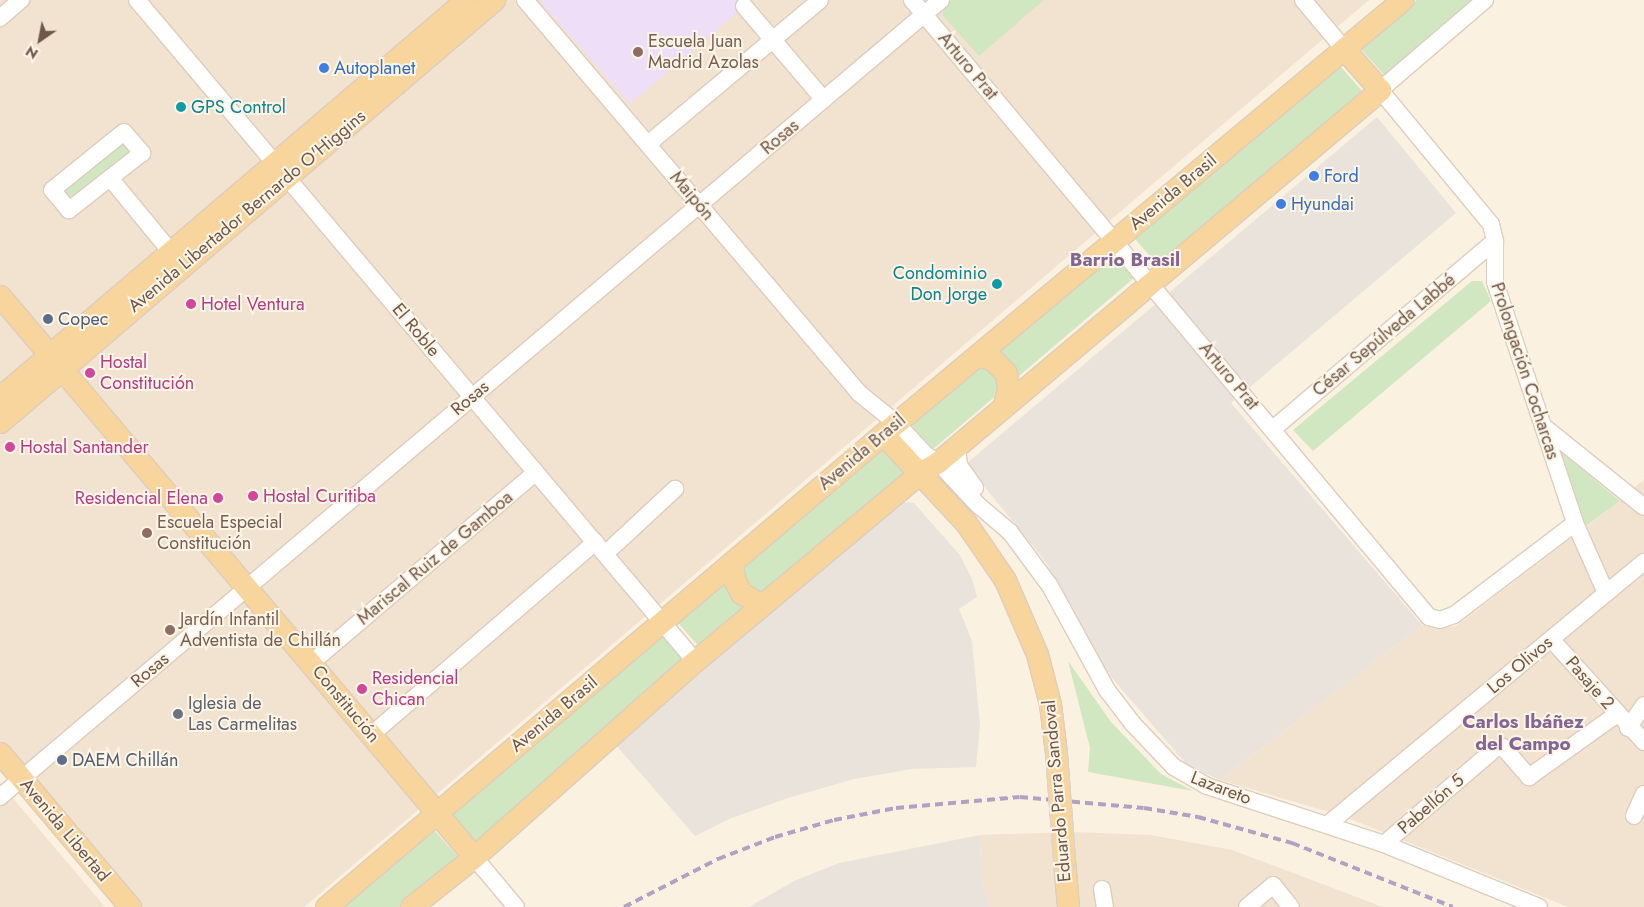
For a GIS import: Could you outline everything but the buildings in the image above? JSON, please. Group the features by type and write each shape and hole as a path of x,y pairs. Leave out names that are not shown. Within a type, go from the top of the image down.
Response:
{"main road":[{"name":"Avenida Libertador Bernardo O'Higgins","path":"0,422 56,362 171,252 280,171 466,0"},
{"name":"Avenida Libertador Bernardo O'Higgins","path":"0,396 56,362 280,171 494,0"},
{"name":"Avenida Brasil","path":"326,907 889,428 1402,0"},
{"path":"411,907 474,857 695,661 957,446 1380,90 1344,49"},
{"name":"Constitución","path":"0,296 474,857"},
{"path":"978,355 993,360 1006,372 1008,390 1003,407"},
{"name":"Maipón","path":"889,428 930,467"},
{"name":"Eduardo Parra Sandoval","path":"930,467 977,537 1017,603 1044,680 1056,753 1068,907"},
{"path":"732,563 734,579 742,593 762,605"},
{"name":"Avenida Libertad","path":"0,753 130,907"}],"street":[{"path":"0,18 21,0"},
{"name":"El Roble","path":"137,0 695,661"},
{"name":"Maipón","path":"525,0 889,428"},
{"path":"648,144 820,0"},
{"name":"Arturo Prat","path":"912,0 1151,283 1425,613 1435,619 1454,616 1575,523"},
{"name":"Rosas","path":"0,797 941,0"},
{"path":"1303,0 1344,49"},
{"path":"1380,90 1485,0"},
{"path":"744,6 824,100"},
{"name":"Prolongación Cocharcas","path":"1380,90 1492,224 1495,241 1495,282 1575,523 1606,594"},
{"path":"124,132 142,153 110,178 69,210 52,190 124,132"},
{"path":"110,178 171,252"},
{"name":"César Sepúlveda Labbé","path":"1273,429 1495,241"},
{"path":"1543,426 1644,506"},
{"name":"Lazareto","path":"957,446 961,470 996,510 1050,586 1107,690 1143,736 1174,767 1207,786 1384,844 1539,907"},
{"name":"Lazareto","path":"930,467 971,498 1010,532"},
{"name":"Mariscal Ruiz de Gamboa","path":"311,663 536,472"},
{"path":"371,735 675,489"},
{"name":"Los Olivos","path":"1327,825 1644,562"},
{"name":"Pasaje 2","path":"1551,639 1628,728 1644,742"},
{"name":"Pasaje 2","path":"1628,728 1644,705"},
{"name":"Pabellón 5","path":"1384,844 1496,748 1503,747 1529,777 1617,714"},
{"path":"1634,816 1644,794"},
{"name":"Constitución","path":"474,857 516,907"},
{"path":"1247,907 1273,885 1291,907"},
{"path":"1102,889 1105,907"}],"shaded area":[{"path":"0,0 1369,0 304,907 136,907 0,745"},
{"name":"Escuela Juan Madrid Azolas","path":"539,0 752,0 630,104"},
{"path":"1377,117 1456,213 1231,403 1422,625 1220,780 1188,766 1105,670 1046,562 966,464"},
{"path":"1644,479 1644,907 1568,907 1343,816 1220,780 1422,625 1437,629 1456,626 1620,501"},
{"path":"902,502 914,503 960,555 972,579 977,597 959,609 972,641 980,725 976,767 912,769 854,779 788,798 729,819 695,836 615,744"},
{"path":"0,783 105,907 0,907"},
{"path":"1071,832 1151,835 1232,850 1383,907 990,907 981,876 980,835"},
{"path":"980,835 981,876 990,907 749,907 794,881 839,863"}],"green space":[{"path":"952,0 1044,0 979,56 943,16 943,7"},
{"path":"1417,0 1475,0 1386,77 1359,47"},
{"path":"1340,66 1363,92 1157,264 1135,239"},
{"path":"123,136 137,153 70,207 56,191"},
{"path":"1109,249 1134,278 932,450 907,421"},
{"path":"1472,281 1482,281 1491,301 1313,451 1293,430"},
{"path":"880,445 906,473 699,647 675,619"},
{"path":"1560,451 1620,501 1583,528"},
{"path":"662,631 686,658 475,843 449,812"},
{"path":"1068,661 1111,722 1161,774 1193,791 1088,772 1090,748"},
{"path":"435,831 459,858 400,907 341,907"}],"railway":[{"path":"624,907 718,859 775,837 834,820 896,808 1020,797 1144,808 1198,817 1292,843 1453,907"}],"place":[{"name":"Escuela Juan Madrid Azolas","path":"638,52"},
{"name":"Autoplanet","path":"324,68"},
{"name":"GPS Control","path":"181,107"},
{"name":"Ford","path":"1314,176"},
{"name":"Hyundai","path":"1281,204"},
{"name":"Condominio Don Jorge","path":"997,284"},
{"name":"Hotel Ventura","path":"191,304"},
{"name":"Copec","path":"48,319"},
{"name":"Hostal Constitución","path":"90,373"},
{"name":"Hostal Santander","path":"10,447"},
{"name":"Hostal Curitiba","path":"253,496"},
{"name":"Residencial Elena","path":"218,498"},
{"name":"Escuela Especial Constitución","path":"147,533"},
{"name":"Jardín Infantil Adventista de Chillán","path":"170,630"},
{"name":"Residencial Chican","path":"362,689"},
{"name":"Iglesia de Las Carmelitas","path":"178,714"},
{"name":"DAEM Chillán","path":"62,760"}],"district":[{"name":"Barrio Brasil","path":"1125,260"},
{"name":"Carlos Ibáñez del Campo","path":"1523,733"}]}
